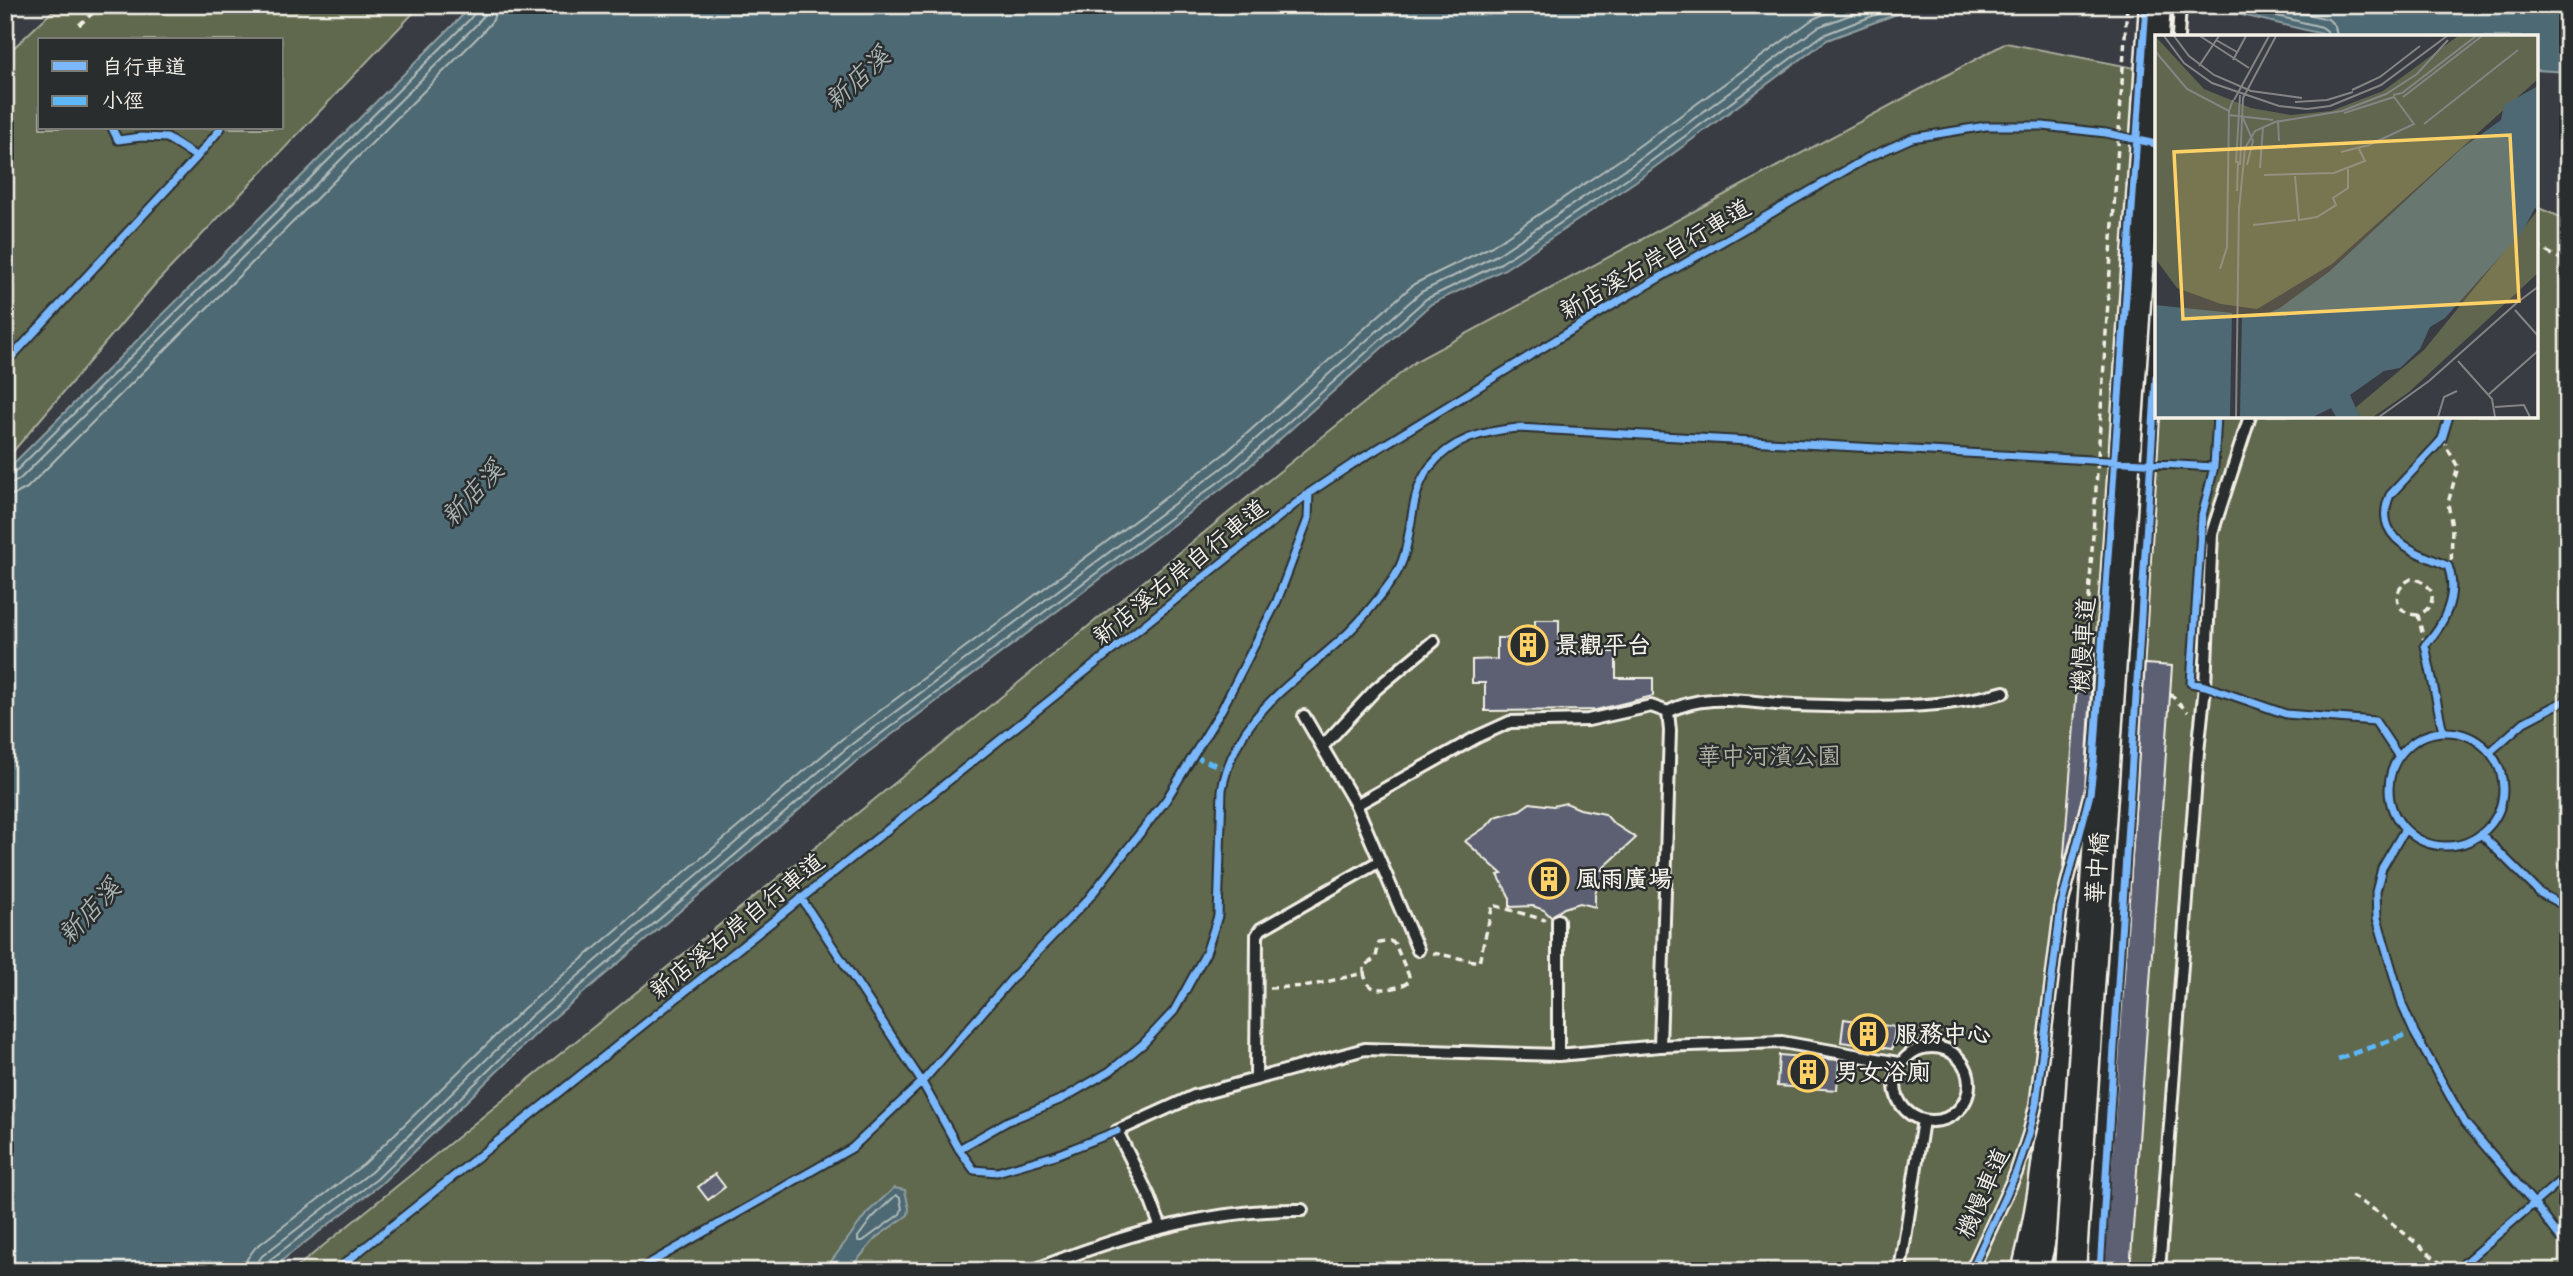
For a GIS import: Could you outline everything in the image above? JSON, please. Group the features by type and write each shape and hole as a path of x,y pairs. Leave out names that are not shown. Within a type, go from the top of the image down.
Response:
{"highway":[{"path":"2030,1271 2040,1227 2053,1132 2073,924 2082,875 2101,806"}],"main road":[{"name":"華中橋","path":"2070,1271 2155,5"},
{"path":"2168,35 2170,5"},
{"name":"華中橋","path":"2086,1271 2119,820 2155,251"}],"lane":[{"name":"機慢車道","path":"1971,1271 2015,1173 2029,1134 2036,1104 2061,906 2091,783 2146,5"},
{"path":"2178,35 2180,5"},
{"path":"2099,1271 2155,408"},
{"path":"2159,1271 2205,686 2212,533 2249,418"},
{"path":"1322,747 1377,689 1434,641"},
{"path":"1668,712 1684,702 1725,700 1780,705 1874,707 1979,699 2004,692"},
{"path":"1356,805 1477,737 1510,722 1588,720 1651,706 1668,712"},
{"path":"1661,1046 1670,731 1668,712"},
{"path":"1304,716 1356,805 1418,950"},
{"path":"1256,1079 1257,935 1261,929 1380,861"},
{"path":"1558,920 1558,1055"},
{"path":"1161,1228 1149,1196 1117,1131 1194,1096 1365,1049 1558,1055 1661,1046 1782,1042 1899,1063"},
{"path":"1930,1047 1955,1054 1968,1075 1970,1089 1958,1111 1935,1121 1912,1116 1903,1108 1894,1086 1899,1063 1919,1049 1930,1047"},
{"path":"1900,1271 1923,1120"},
{"path":"1032,1271 1081,1251 1161,1228 1261,1210 1302,1210"}],"path":[{"path":"70,33 102,5"},
{"path":"2085,664 2086,608 2127,5"},
{"path":"71,15 79,25"},
{"path":"2094,132 2132,139"},
{"path":"2538,247 2568,263"},
{"path":"2445,428 2439,442 2456,460 2458,467 2448,503 2452,528 2451,580"},
{"path":"2093,461 2106,462"},
{"path":"2438,562 2448,566 2451,580"},
{"path":"2411,579 2427,583 2433,597 2426,612 2418,615 2410,615 2398,604 2396,596 2398,589 2411,579"},
{"path":"2418,615 2427,657"},
{"path":"2425,645 2432,638"},
{"path":"2170,694 2200,725"},
{"path":"1418,950 1479,962 1493,905 1541,920 1558,920"},
{"path":"1390,941 1395,943 1409,981 1402,987 1374,988 1369,985 1364,973 1367,963 1376,957 1379,943 1390,941"},
{"path":"1256,988 1309,986 1364,973"},
{"path":"2350,1209 2351,1196 2381,1214 2450,1271"}],"green space":[{"path":"59,5 421,5 156,283 5,461 5,56"},
{"name":"華中河濱公園","path":"2006,43 2155,72 2155,418 2538,418 2538,208 2568,220 2568,1271 292,1271 1416,361"}],"water":[{"name":"新店溪","path":"473,5 1921,5 1827,40 1636,181 1505,269 1431,304 1241,474 859,759 542,1028 381,1184 268,1271 5,1271 5,472"},
{"path":"2149,5 2568,5 2568,72 2538,70 2538,35 2327,35 2238,14"},
{"path":"894,1188 905,1190 908,1215 877,1237 848,1271 824,1271 867,1213"}],"building":[{"name":"景觀平台","path":"1535,620 1559,620 1559,652 1616,652 1616,678 1653,678 1653,696 1596,710 1485,711 1485,683 1472,683 1472,660 1497,659 1497,638 1535,638"},
{"path":"2079,660 2093,661 2085,788 2063,868"},
{"path":"2145,664 2172,666 2130,1271 2104,1271"},
{"path":"1530,803 1553,806 1566,803 1605,814 1613,823 1636,838 1601,870 1613,871 1600,882 1595,893 1595,907 1580,903 1564,908 1551,917 1544,910 1533,906 1510,907 1510,898 1498,875 1502,874 1465,841 1495,817 1520,810"},
{"name":"服務中心","path":"1844,1019 1895,1027 1892,1049 1841,1042"},
{"name":"男女浴廁","path":"1779,1055 1839,1060 1837,1090 1777,1086"},
{"path":"715,1174 725,1187 708,1200 698,1187"}],"marked path":[{"path":"1193,756 1226,769"},
{"path":"2338,1059 2414,1032"}],"cycle path":[{"path":"1971,1271 2016,1173 2029,1134 2036,1104 2061,907 2090,794 2146,5"},
{"name":"新店溪右岸自行車道","path":"335,1271 1309,493 1351,465 1621,300 1867,158 1912,138 1986,126 2043,126 2106,133 2155,144"},
{"path":"113,130 118,140 167,138 197,157"},
{"path":"5,364 219,130"},
{"path":"2100,1271 2155,393"},
{"path":"2217,418 2214,467 2202,516 2191,683 2286,714 2375,721 2399,757"},
{"path":"2443,732 2425,645 2448,609 2451,577 2448,566 2400,542 2387,523 2386,510 2390,495 2442,439 2448,418"},
{"path":"959,1149 1008,1121 1062,1099 1110,1071 1143,1044 1174,1011 1206,953 1218,916 1222,790 1229,763 1240,739 1271,700 1349,632 1388,586 1405,552 1416,495 1422,481 1438,458 1458,443 1481,434 1518,428 2214,467"},
{"path":"636,1271 852,1148 922,1082 1015,975 1089,898 1166,800 1222,709 1277,601 1308,519 1309,493"},
{"path":"2490,752 2524,722 2568,699"},
{"path":"2446,732 2468,737 2486,749 2498,767 2503,789 2498,811 2486,829 2468,841 2446,846 2424,841 2406,829 2394,811 2389,789 2394,767 2406,749 2424,737 2446,732"},
{"path":"2405,829 2382,868 2376,892 2377,918 2403,1007 2465,1123 2534,1203 2568,1248"},
{"path":"2481,834 2540,893 2568,908"},
{"name":"新店溪右岸自行車道","path":"801,898 922,1082 959,1149 974,1170 997,1172 1056,1155 1117,1131"},
{"path":"2455,1271 2568,1174"}],"place":[{"name":"景觀平台","path":"1528,645"},
{"name":"風雨廣場","path":"1549,879"},
{"name":"服務中心","path":"1868,1034"},
{"name":"男女浴廁","path":"1808,1072"}]}
